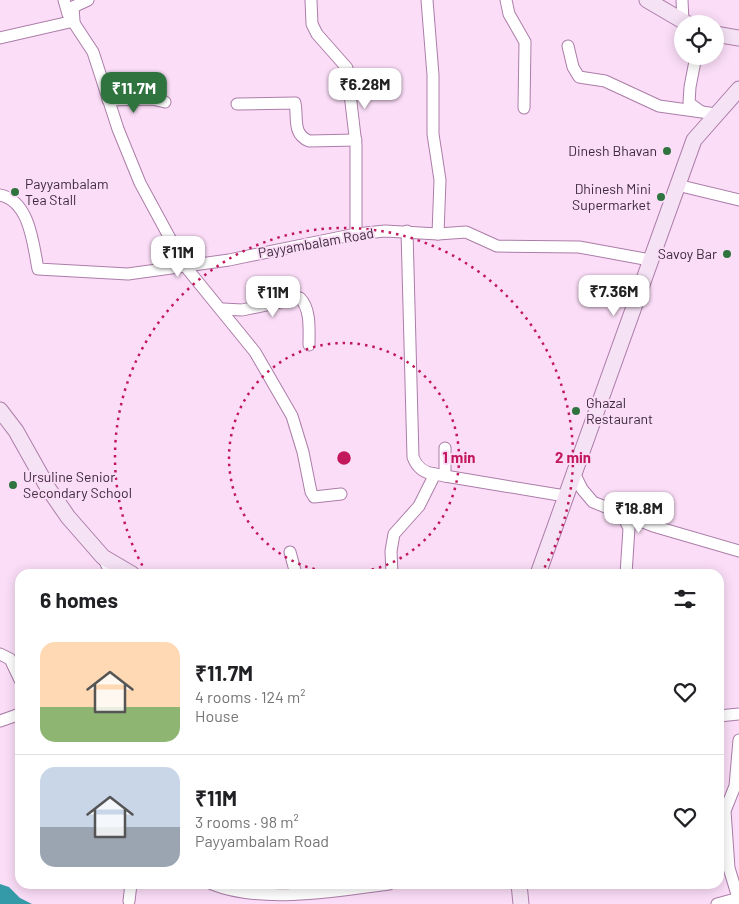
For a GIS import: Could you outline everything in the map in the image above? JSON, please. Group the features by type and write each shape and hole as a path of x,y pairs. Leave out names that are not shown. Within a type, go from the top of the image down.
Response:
{"main road":[{"path":"647,0 674,15"},
{"path":"724,36 739,38"},
{"path":"540,569 694,140 739,89"},
{"path":"0,410 16,431 48,488 68,517 103,557 123,569"},
{"path":"520,889 521,904"}],"street":[{"path":"64,0 68,14 93,52 108,100 140,184 185,266 222,309 255,352 292,416 303,452 311,492 314,497 340,494"},
{"path":"74,21 73,7 88,0"},
{"path":"311,0 312,24 317,34 347,68 356,140 356,234"},
{"path":"427,0 432,75 433,134 440,180 438,234"},
{"path":"506,0 509,14 525,42 524,108"},
{"path":"682,0 685,15"},
{"path":"0,38 74,21"},
{"path":"568,46 573,67 579,77 605,82 659,106 716,114"},
{"path":"694,65 689,103 700,111"},
{"path":"108,100 152,99 165,102"},
{"path":"237,104 295,103 296,127 303,138 310,141 356,140"},
{"path":"677,185 739,200"},
{"name":"Payyambalam Road","path":"0,195 14,200 26,218 38,269 128,274 229,260 356,234 407,231 438,234 466,232 497,246 579,247 650,260"},
{"path":"407,231 413,457 416,466 440,475 566,496"},
{"path":"222,309 242,310 300,298 304,303 308,316 310,345"},
{"path":"392,569 391,551 394,534 420,506 440,475 445,448"},
{"path":"574,471 582,489 593,502 653,526 739,551"},
{"path":"621,513 629,528 626,569"},
{"path":"290,552 295,569"},
{"path":"103,557 109,569"},
{"path":"0,654 10,660 15,670"},
{"path":"724,716 739,714"},
{"path":"0,721 15,716"},
{"path":"717,904 739,900 729,868 725,811 737,784 739,740"},
{"path":"129,901 130,889"},
{"path":"232,889 291,895 344,889"}],"water":[{"path":"0,884 9,887 20,898 32,904 0,904"}],"place":[{"name":"Dinesh Bhavan","path":"667,151"},
{"name":"Payyambalam Tea Stall","path":"15,192"},
{"name":"Dhinesh Mini Supermarket","path":"661,197"},
{"name":"Savoy Bar","path":"727,254"},
{"name":"Ghazal Restaurant","path":"576,411"},
{"name":"Ursuline Senior Secondary School","path":"13,485"}]}
